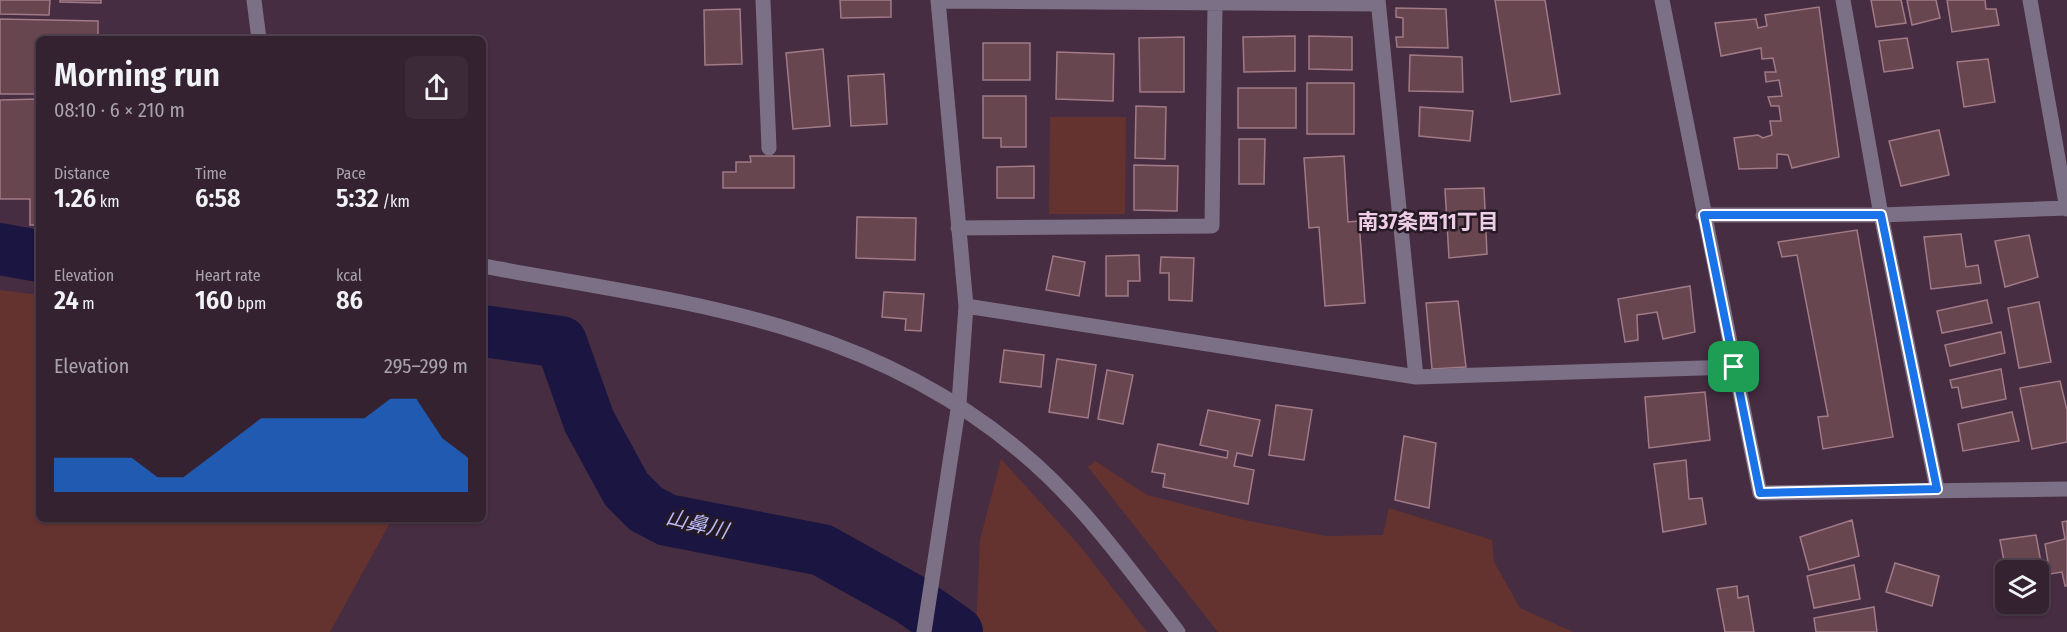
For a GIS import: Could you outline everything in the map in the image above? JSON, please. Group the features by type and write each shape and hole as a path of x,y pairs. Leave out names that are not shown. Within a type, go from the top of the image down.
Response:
{"street":[{"path":"254,0 258,36"},
{"path":"763,0 769,148"},
{"path":"924,632 960,404 966,306 938,0 1378,2 1416,377"},
{"path":"1662,0 1760,493 2067,489"},
{"path":"1843,0 1881,215 1937,489"},
{"path":"1704,215 1881,215 2067,209 2030,0"},
{"path":"958,228 1212,226 1222,2"},
{"path":"486,267 759,319 838,344 895,368 960,404 1022,451 1109,542 1178,632"},
{"path":"966,306 1416,377 1734,367"}],"shaded area":[{"path":"1050,117 1126,117 1125,214 1049,214"},
{"path":"0,290 36,295 36,522 390,522 330,632 0,632"},
{"path":"1001,459 1080,546 1147,632 976,632 980,540"},
{"path":"1095,461 1147,495 1244,520 1326,536 1383,535 1389,508 1492,540 1494,562 1520,608 1573,632 1218,632 1088,467"}],"building":[{"path":"0,0 50,0 49,15 0,14"},
{"path":"60,0 101,0 101,3 60,2"},
{"path":"840,0 891,0 891,17 841,18"},
{"path":"1495,0 1545,0 1560,94 1511,102"},
{"path":"1871,0 1901,0 1906,23 1876,27"},
{"path":"1907,0 1936,0 1940,18 1912,25"},
{"path":"1947,0 1985,0 1986,9 1996,9 1999,25 1952,32"},
{"path":"1819,7 1839,157 1792,168 1788,155 1777,154 1777,168 1739,169 1734,138 1758,135 1763,138 1772,135 1770,121 1781,121 1779,106 1771,106 1768,97 1782,96 1779,80 1766,82 1765,72 1776,72 1773,58 1762,59 1761,48 1721,56 1715,23 1756,19 1758,28 1767,26 1765,15"},
{"path":"1396,8 1446,9 1448,48 1397,47 1396,37 1403,37 1403,18 1396,17"},
{"path":"740,9 742,64 705,65 704,10"},
{"path":"0,19 98,21 98,36 36,36 36,94 0,94"},
{"path":"1295,36 1295,71 1244,72 1243,37"},
{"path":"1309,36 1352,37 1352,70 1309,69"},
{"path":"1184,37 1184,92 1140,92 1139,38"},
{"path":"1907,38 1913,68 1884,72 1879,41"},
{"path":"983,43 1030,43 1030,80 983,80"},
{"path":"823,49 830,126 793,129 786,53"},
{"path":"1057,52 1114,54 1113,101 1056,99"},
{"path":"1410,55 1462,57 1463,92 1409,91"},
{"path":"1988,59 1995,102 1964,107 1957,62"},
{"path":"884,74 887,124 851,126 848,76"},
{"path":"1307,83 1354,83 1354,134 1307,134"},
{"path":"1238,88 1296,88 1296,128 1238,128"},
{"path":"983,96 1026,96 1026,147 1001,147 1001,138 983,138"},
{"path":"36,99 36,225 30,225 30,199 0,199 0,100"},
{"path":"1136,106 1166,107 1165,159 1135,158"},
{"path":"1420,107 1473,111 1470,141 1419,136"},
{"path":"1939,130 1949,175 1901,186 1889,141"},
{"path":"1239,139 1265,139 1264,184 1239,184"},
{"path":"750,156 794,156 794,188 723,188 723,172 736,172 736,162 751,162"},
{"path":"1344,156 1348,222 1359,221 1365,303 1325,306 1319,227 1309,228 1304,158"},
{"path":"1134,165 1178,166 1177,211 1134,210"},
{"path":"1034,166 1034,198 997,198 997,167"},
{"path":"1484,188 1487,254 1449,258 1445,189"},
{"path":"857,217 916,218 915,260 856,258"},
{"path":"1857,230 1893,437 1823,449 1818,417 1828,416 1797,255 1782,257 1778,242"},
{"path":"1961,234 1966,267 1978,265 1981,283 1931,289 1924,237"},
{"path":"2029,235 2038,277 2005,287 1995,241"},
{"path":"1139,255 1140,281 1128,281 1128,296 1106,296 1106,256"},
{"path":"1053,256 1085,262 1079,296 1046,290"},
{"path":"1161,257 1194,258 1192,301 1169,300 1169,273 1160,273"},
{"path":"1690,286 1695,332 1663,339 1657,312 1637,315 1638,340 1625,342 1618,299"},
{"path":"884,292 924,294 921,331 905,330 906,319 882,317"},
{"path":"1987,300 1992,323 1942,333 1937,311"},
{"path":"1458,301 1466,367 1432,369 1426,303"},
{"path":"2039,302 2051,362 2019,368 2008,308"},
{"path":"2001,332 2005,353 1950,366 1945,345"},
{"path":"1004,350 1044,355 1041,387 1000,382"},
{"path":"1057,359 1096,365 1088,418 1049,412"},
{"path":"2001,369 2006,399 1962,408 1958,387 1952,388 1950,380"},
{"path":"1107,370 1133,375 1123,424 1098,419"},
{"path":"2060,381 2067,410 2067,442 2032,449 2020,388"},
{"path":"1705,392 1710,440 1649,448 1645,397"},
{"path":"1276,405 1312,410 1304,460 1269,455"},
{"path":"1208,410 1260,420 1252,456 1237,453 1234,466 1254,470 1248,504 1163,487 1165,474 1152,472 1158,444 1227,458 1228,451 1200,445"},
{"path":"2012,412 2019,441 1963,451 1958,424"},
{"path":"1404,436 1436,443 1429,508 1395,500"},
{"path":"1686,460 1689,499 1702,498 1706,524 1663,532 1654,464"},
{"path":"1852,520 1859,556 1809,570 1800,537"},
{"path":"2067,521 2067,586 2065,586 2062,572 2050,574 2045,544 2065,539 2062,522"},
{"path":"2036,535 2041,560 2004,560 2000,540"},
{"path":"1895,563 1939,576 1932,606 1886,592"},
{"path":"1854,565 1860,599 1814,608 1807,576"},
{"path":"1737,586 1738,598 1748,596 1754,632 1725,632 1717,589"},
{"path":"1874,607 1877,632 1816,632 1814,618"}],"waterway":[{"name":"山鼻川","path":"0,249 36,255"},
{"name":"山鼻川","path":"486,331 561,342 589,421 626,489 646,509 667,520 822,550 910,599 957,632"}],"district":[{"name":"南37条西11丁目","path":"1428,222"}],"route":[{"path":"1704,215 1881,215 1937,489 1760,493 1734,367 1704,215"}]}
